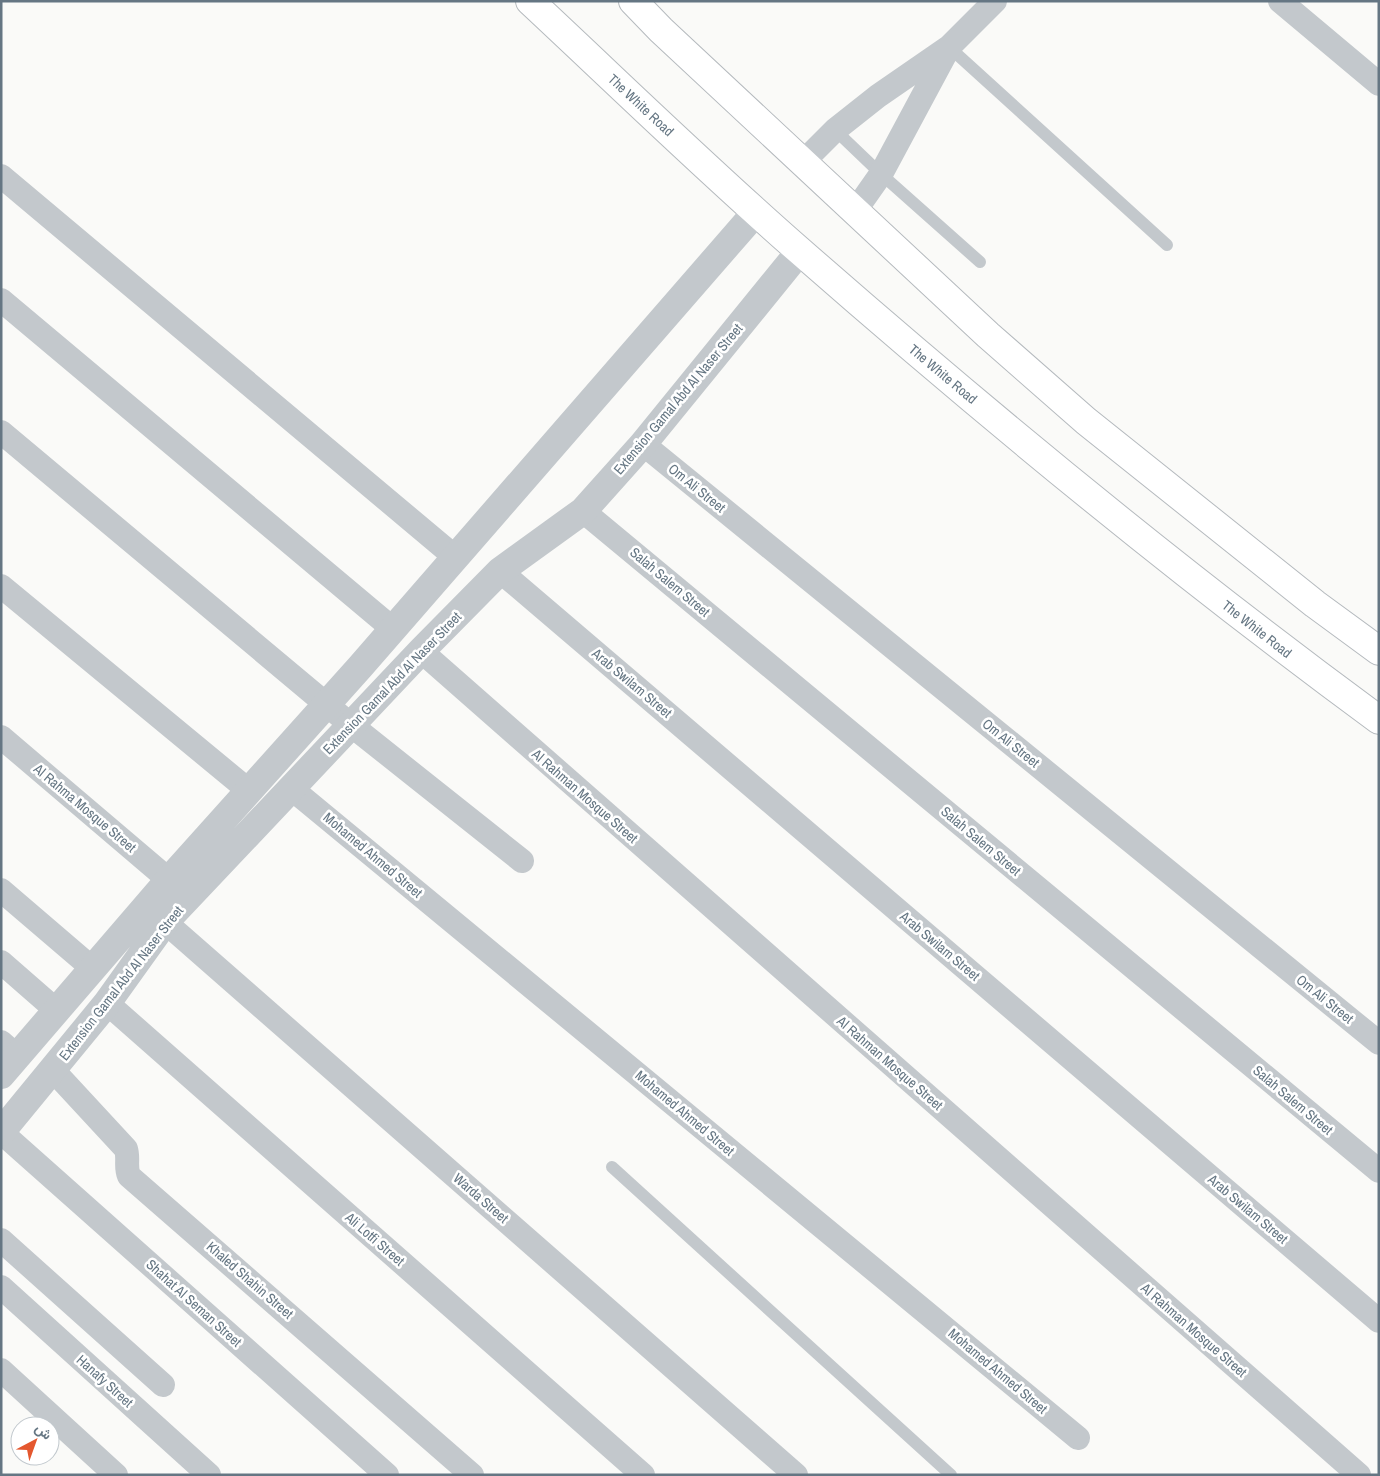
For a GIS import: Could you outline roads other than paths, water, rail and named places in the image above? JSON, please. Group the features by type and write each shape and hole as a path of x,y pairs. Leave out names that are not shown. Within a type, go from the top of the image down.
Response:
{"main road":[{"name":"The White Road","path":"530,1 800,252 1083,492 1289,654 1379,720"},
{"path":"633,1 661,30 988,335 1086,421 1314,604 1379,651"}],"street":[{"path":"803,162 835,130 878,96 949,47 995,1"},
{"path":"1280,1 1379,84"},
{"path":"855,211 881,174 949,47"},
{"path":"1,176 455,557"},
{"name":"Extension Gamal Abd Al Naser Street","path":"7,1058 56,1010 756,212"},
{"name":"Extension Gamal Abd Al Naser Street","path":"1,1132 108,1003 165,922 421,651 500,571 583,511 643,444 800,252"},
{"path":"1,300 392,629"},
{"path":"1,432 351,725 522,861"},
{"name":"Om Ali Street","path":"643,444 1379,1043"},
{"name":"Salah Salem Street","path":"583,511 1379,1171"},
{"name":"Arab Swilam Street","path":"500,571 1379,1321"},
{"path":"1,586 248,790"},
{"name":"Al Rahman Mosque Street","path":"421,651 1359,1475"},
{"name":"Al Rahma Mosque Street","path":"1,737 169,880"},
{"name":"Mohamed Ahmed Street","path":"292,788 1078,1438"},
{"path":"1,890 92,968"},
{"name":"Warda Street","path":"165,922 796,1475"},
{"path":"1,962 56,1010"},
{"name":"Ali Lotfi Street","path":"108,1003 643,1475"},
{"name":"Khaled Shahin Street","path":"52,1069 126,1149 129,1176 472,1475"},
{"name":"Shahat Al Seman Street","path":"1,1132 387,1475"},
{"path":"1,1240 163,1385"},
{"name":"Hanafy Street","path":"1,1287 209,1475"},
{"path":"1,1370 116,1475"}],"lane":[{"path":"949,47 1167,245"},
{"path":"835,130 881,174 980,262"},
{"path":"612,1167 951,1475"}]}
